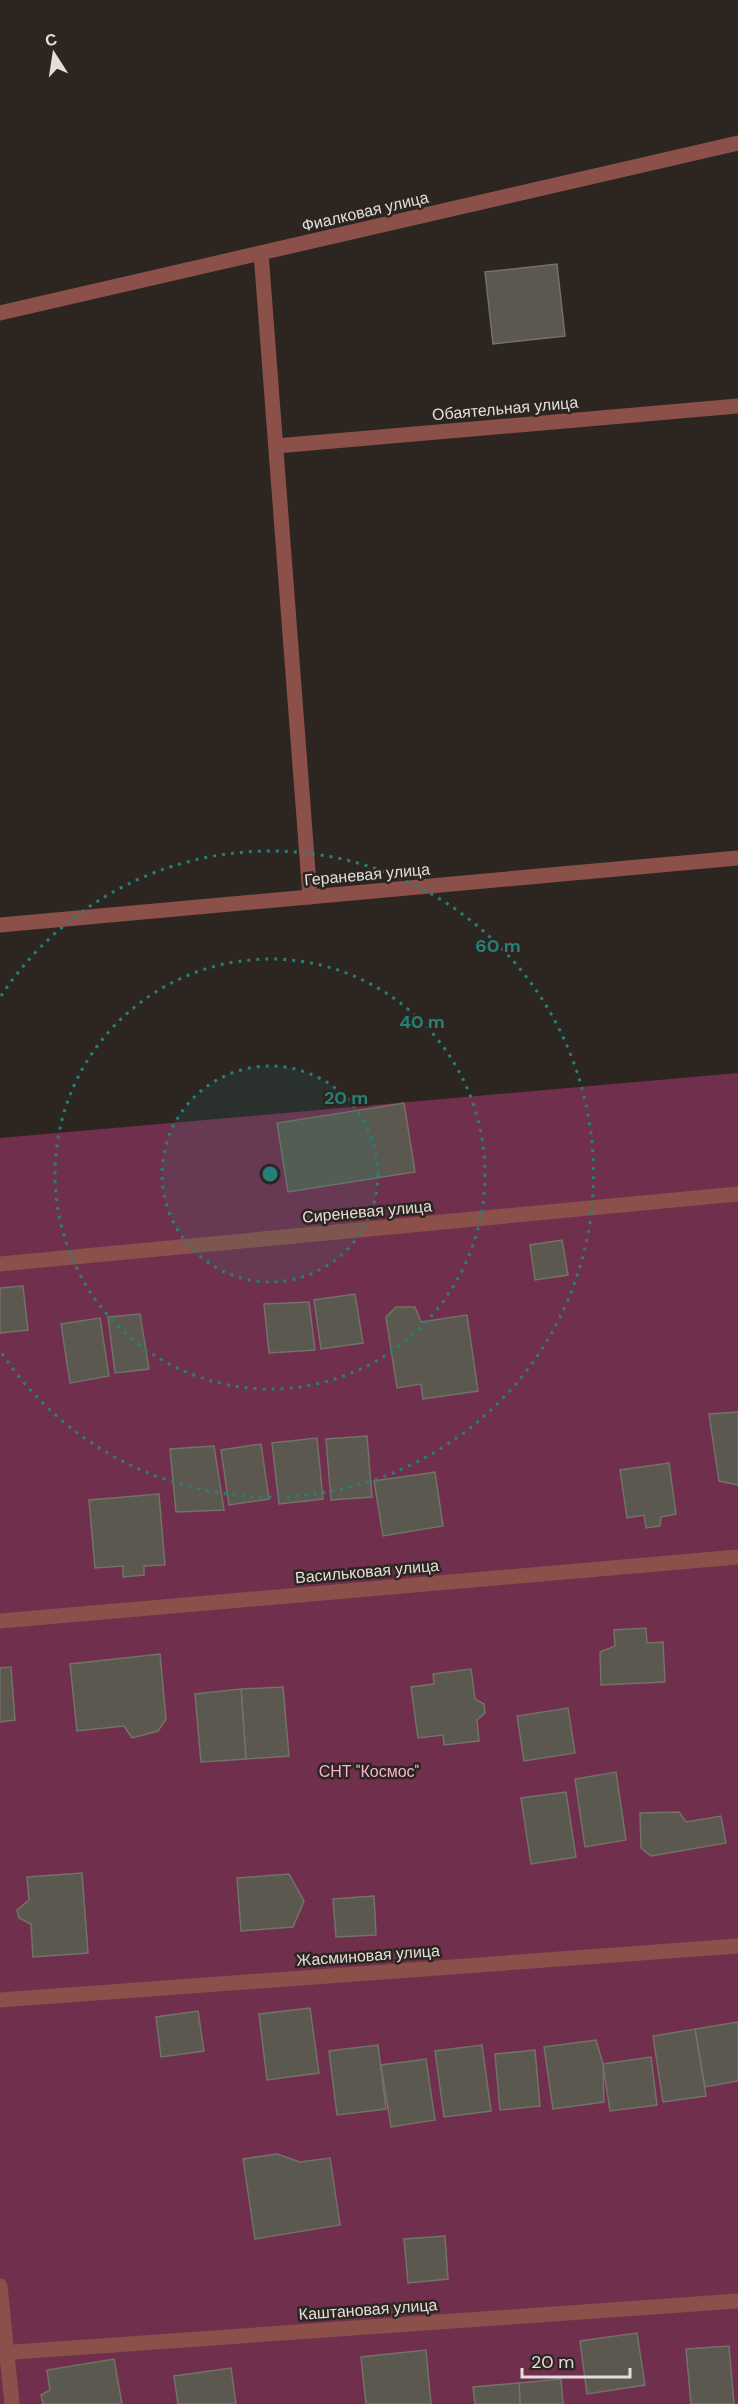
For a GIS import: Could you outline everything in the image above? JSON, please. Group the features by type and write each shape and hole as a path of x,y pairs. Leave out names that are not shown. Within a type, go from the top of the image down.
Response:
{"lane":[{"name":"Фиалковая улица","path":"0,313 738,143"},
{"path":"261,253 310,897"},
{"name":"Обаятельная улица","path":"276,446 738,405"},
{"name":"Гераневая улица","path":"0,925 738,858"},
{"name":"Сиреневая улица","path":"0,1264 738,1194"},
{"name":"Васильковая улица","path":"0,1621 738,1557"},
{"name":"Жасминовая улица","path":"0,2000 738,1946"},
{"path":"0,2286 3,2353 12,2404"},
{"name":"Каштановая улица","path":"3,2353 738,2301"}],"green space":[{"name":"СНТ \"Космос\"","path":"738,1073 738,2404 0,2404 0,1138"}],"building":[{"path":"557,264 565,336 493,344 485,272"},
{"path":"404,1103 415,1172 288,1192 277,1123"},
{"path":"562,1240 568,1275 535,1280 530,1245"},
{"path":"23,1286 28,1330 0,1333 0,1288"},
{"path":"355,1294 363,1343 321,1349 314,1300"},
{"path":"309,1302 315,1350 269,1353 264,1304"},
{"path":"396,1307 415,1307 421,1322 467,1315 478,1391 423,1399 421,1384 397,1388 386,1317"},
{"path":"140,1314 149,1369 115,1373 108,1317"},
{"path":"100,1318 109,1376 70,1383 61,1324"},
{"path":"738,1412 738,1485 719,1481 709,1414"},
{"path":"367,1436 372,1497 331,1500 326,1439"},
{"path":"317,1438 323,1499 279,1504 272,1443"},
{"path":"261,1444 269,1499 229,1505 221,1450"},
{"path":"214,1446 224,1510 176,1512 170,1449"},
{"path":"669,1463 676,1514 661,1517 660,1526 646,1528 644,1515 627,1518 620,1470"},
{"path":"435,1472 443,1526 383,1536 374,1481"},
{"path":"159,1494 165,1565 144,1566 144,1575 123,1577 123,1566 95,1568 89,1500"},
{"path":"646,1628 647,1643 663,1642 665,1682 601,1685 600,1652 615,1646 614,1630"},
{"path":"160,1654 166,1719 158,1731 132,1738 124,1726 77,1731 70,1664"},
{"path":"11,1667 15,1720 0,1722 0,1668"},
{"path":"471,1669 475,1699 484,1704 485,1713 477,1720 479,1741 444,1745 443,1735 418,1738 411,1687 434,1684 433,1674"},
{"path":"283,1687 289,1756 246,1759 241,1689"},
{"path":"241,1689 246,1759 201,1762 195,1694"},
{"path":"568,1708 575,1753 524,1761 517,1716"},
{"path":"616,1772 626,1840 585,1847 575,1779"},
{"path":"566,1792 576,1857 531,1864 521,1798"},
{"path":"679,1812 686,1822 721,1816 726,1843 651,1856 641,1848 640,1813"},
{"path":"82,1873 88,1953 33,1957 31,1924 19,1918 17,1910 29,1900 27,1877"},
{"path":"289,1874 304,1901 293,1927 241,1931 237,1878"},
{"path":"374,1896 376,1935 336,1937 333,1899"},
{"path":"310,2008 319,2073 267,2080 259,2014"},
{"path":"198,2011 204,2051 161,2057 156,2017"},
{"path":"738,2022 738,2081 705,2087 695,2029"},
{"path":"695,2029 706,2096 663,2102 653,2036"},
{"path":"596,2040 603,2064 604,2102 553,2109 544,2047"},
{"path":"378,2045 386,2109 337,2115 329,2051"},
{"path":"482,2045 491,2111 444,2117 435,2051"},
{"path":"535,2050 540,2106 500,2110 495,2054"},
{"path":"651,2057 657,2105 610,2111 603,2064"},
{"path":"426,2059 435,2120 391,2127 381,2065"},
{"path":"277,2154 300,2162 330,2158 340,2225 255,2239 243,2159"},
{"path":"445,2236 448,2279 408,2283 404,2239"},
{"path":"637,2333 645,2385 587,2394 580,2341"},
{"path":"729,2346 734,2404 691,2404 686,2349"},
{"path":"426,2350 431,2404 366,2404 361,2357"},
{"path":"114,2359 122,2404 43,2404 41,2395 50,2390 47,2370"},
{"path":"231,2368 236,2404 178,2404 174,2376"},
{"path":"561,2379 563,2404 520,2404 519,2383"},
{"path":"519,2383 520,2404 475,2404 473,2387"}]}
